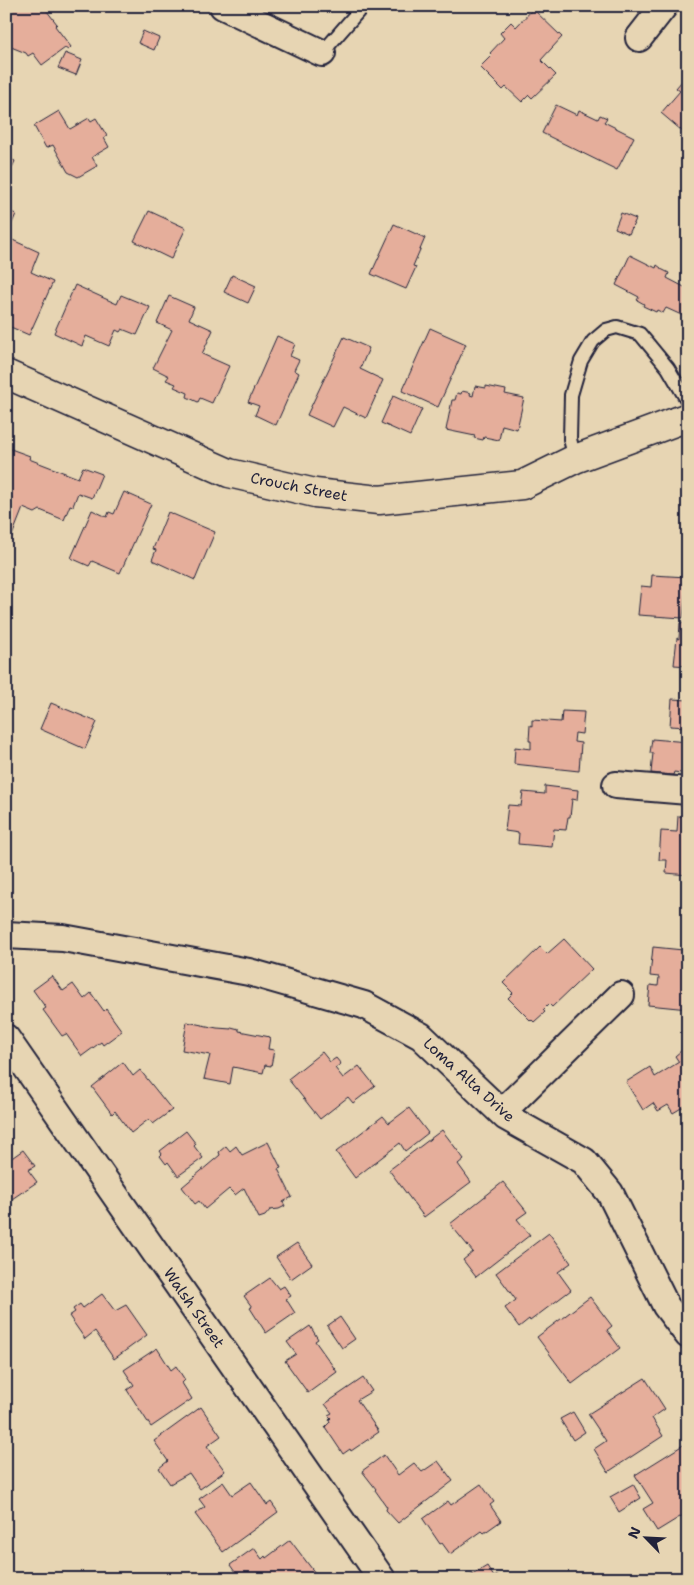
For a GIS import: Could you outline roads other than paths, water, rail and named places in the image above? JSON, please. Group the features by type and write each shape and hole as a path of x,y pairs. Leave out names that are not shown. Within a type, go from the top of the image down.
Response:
{"street":[{"path":"223,6 322,53"},
{"path":"639,38 664,6"},
{"name":"Crouch Street","path":"6,374 228,473 315,493 379,500 522,485 575,459 688,417"},
{"path":"616,785 688,791"},
{"name":"Loma Alta Drive","path":"6,935 63,938 249,972 364,1005 421,1036 506,1117 584,1161 610,1193 666,1306 688,1334"},
{"path":"502,1112 620,996"},
{"name":"Walsh Street","path":"6,1038 382,1579"}],"lane":[{"path":"322,53 363,6"},
{"path":"575,459 570,439 571,394 581,361 593,341 606,330 618,327 640,334 668,368 688,402"}]}
